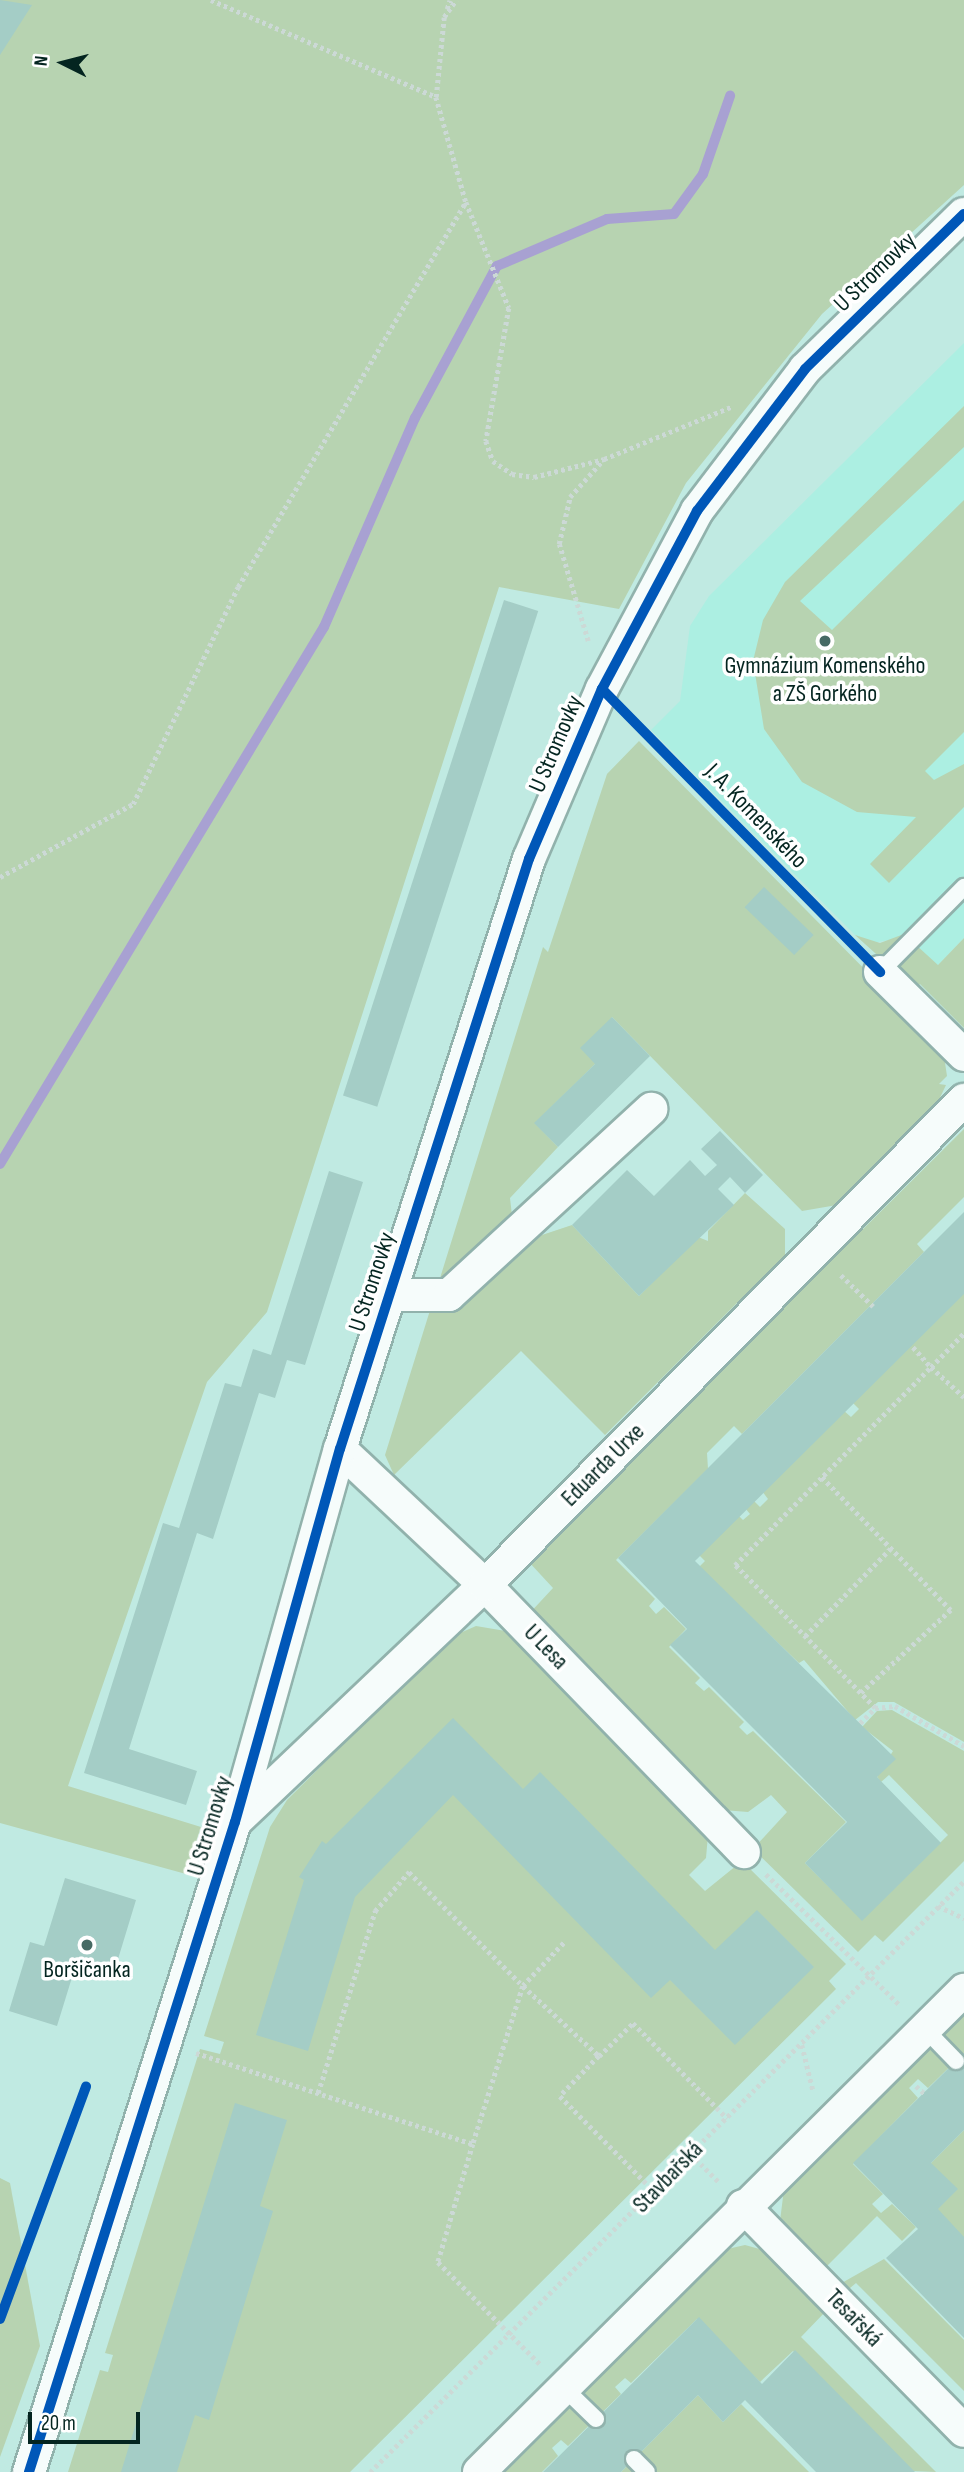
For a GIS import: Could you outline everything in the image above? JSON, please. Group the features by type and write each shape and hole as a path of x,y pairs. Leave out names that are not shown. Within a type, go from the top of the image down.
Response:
{"street":[{"name":"U Stromovky","path":"29,2472 235,1822 340,1449 529,859 603,689 697,511 804,369 964,214"},
{"path":"880,972 964,1055"},
{"name":"Eduarda Urxe","path":"235,1822 485,1585 964,1100"},
{"path":"390,1295 449,1295 651,1108"},
{"name":"U Lesa","path":"340,1449 485,1585 744,1852"},
{"path":"479,2472 743,2206 964,1990"},
{"name":"Tesařská","path":"743,2206 964,2431"}],"lane":[{"path":"880,972 964,887"},
{"path":"924,2028 956,2062"},
{"path":"563,2387 596,2419"},
{"path":"634,2459 647,2472"}],"path":[{"path":"211,0 436,97"},
{"path":"450,0 444,16 436,97 466,202 509,308 486,441 493,461 512,474 534,477 604,459 745,400"},
{"path":"444,16 456,0"},
{"path":"0,877 133,804 238,587 466,202"},
{"path":"603,689 559,544 570,497 604,459"},
{"path":"815,1251 873,1306"},
{"path":"875,1708 735,1565 964,1332"},
{"path":"913,1347 964,1397"},
{"path":"822,1477 951,1610 861,1693"},
{"path":"805,1636 891,1548"},
{"path":"860,1723 875,1708 895,1706 964,1746"},
{"path":"744,1852 901,2006"},
{"path":"317,2093 374,1911 408,1872 523,1986 599,2056"},
{"path":"938,1906 964,1918"},
{"path":"563,2387 438,2262 523,1986 564,1943"},
{"path":"654,2192 560,2096 599,2056 633,2023 727,2118"},
{"path":"802,2044 822,2128"},
{"path":"185,2063 189,2050 473,2144"}],"shaded area":[{"path":"0,0 964,0 964,185 822,314 686,483 619,609 499,587 267,1312 207,1382 68,1786 201,1827 186,1874 0,1823"},
{"name":"Gymnázium Komenského a ZŠ Gorkého","path":"964,343 964,938 938,965 896,939 872,943 855,935 651,730 680,701 690,626 709,596"},
{"path":"964,406 964,447 800,601 832,630 964,500 964,732 925,771 934,780 964,764 964,807 889,883 870,864 916,817 857,812 802,782 764,729 753,661 763,620 785,582"},
{"path":"639,741 899,1004 944,1056 947,1076 939,1084 946,1085 937,1104 837,1205 802,1211 612,1017 595,1064 535,1123 558,1147 510,1198 513,1224 536,1237 572,1225 639,1296 698,1237 708,1241 708,1231 745,1193 785,1229 785,1255 605,1435 521,1351 394,1475 385,1455 543,947 548,952 607,774"},
{"path":"904,934 938,965 964,938 964,1028 920,984 915,989 855,935 880,943"},
{"path":"964,1129 964,1197 917,1244 924,1252 742,1434 734,1426 707,1453 708,1469 616,1560 655,1599 649,1606 656,1614 664,1607 686,1629 669,1647 700,1678 695,1683 704,1691 709,1687 744,1722 739,1727 747,1735 753,1731 846,1822 805,1863 862,1920 948,1835 889,1775 881,1782 877,1777 893,1751 862,1727 877,1711 892,1710 964,1751 964,1861 883,1942 875,1935 858,1952 753,1849 787,1812 771,1795 748,1812 723,1810 527,1616 553,1588 528,1561"},
{"path":"964,1291 964,1742 894,1702 878,1702 855,1720 804,1660 799,1663 699,1567 705,1561 698,1554 738,1515 743,1520 750,1514 745,1508 753,1500 760,1507 768,1499 762,1491 843,1410 851,1417 859,1409 851,1401"},
{"path":"476,1626 512,1632 708,1835 706,1858 689,1875 705,1891 742,1861 846,1964 829,1981 836,1989 350,2472 68,2472 100,2370 108,2372 113,2355 105,2353 200,2049 220,2054 224,2042 204,2036 270,1827 287,1800 451,1637"},
{"path":"964,2008 964,2053 928,2088 918,2079 909,2088 918,2098 853,2164 883,2194 872,2204 881,2213 892,2204 916,2227 902,2241 877,2216 821,2272 780,2221 784,2189"},
{"path":"964,2130 964,2240 935,2211 931,2163"},
{"path":"0,2178 10,2183 40,2346 0,2457"},
{"path":"745,2245 767,2251 827,2310 801,2337 936,2472 912,2471 793,2351 760,2382 697,2319 631,2383 625,2378 615,2387 621,2394 568,2446 561,2440 552,2448 558,2456 542,2472 496,2472 723,2250"},
{"path":"884,2259 964,2340 964,2391 856,2283 843,2294 840,2284"},
{"path":"698,2395 723,2422 741,2404 809,2472 621,2472"}],"building":[{"path":"0,0 32,5 0,55"},
{"path":"504,600 538,611 377,1107 343,1096"},
{"path":"764,887 814,935 794,955 745,907"},
{"path":"612,1017 650,1056 558,1147 534,1123 595,1064 580,1048"},
{"path":"720,1131 763,1175 745,1193 730,1177 718,1189 734,1205 639,1296 572,1225 627,1170 654,1196 690,1160 705,1176 717,1165 701,1149"},
{"path":"329,1171 363,1182 305,1365 287,1360 275,1398 259,1393 213,1539 197,1533 129,1749 197,1771 186,1805 84,1773 163,1523 179,1528 225,1383 241,1387 253,1349 271,1355"},
{"path":"964,1212 964,1294 695,1561 896,1759 877,1777 941,1843 862,1921 805,1863 847,1822 670,1645 687,1629 618,1558"},
{"path":"453,1718 523,1789 540,1772 715,1950 757,1910 814,1967 735,2045 670,1980 651,1998 453,1795 355,1897 308,2051 256,2035 304,1880 299,1877 322,1841 326,1844"},
{"path":"65,1878 136,1900 115,1969 78,1958 57,2026 9,2011 30,1942 44,1946"},
{"path":"964,2053 964,2130 931,2163 958,2189 938,2209 964,2237 964,2338 886,2258 918,2229 853,2163"},
{"path":"235,2103 287,2120 260,2206 273,2211 209,2420 195,2415 177,2472 121,2472"},
{"path":"699,2317 762,2384 795,2350 915,2472 816,2472 745,2400 723,2422 698,2395 621,2472 543,2472"}],"waterway":[{"path":"0,1164 324,627 415,418 497,266 607,219 674,214 703,174 730,96"}],"cycle path":[{"path":"29,2472 235,1822 340,1449 529,859 602,689 697,511 805,369 964,214"},
{"name":"J. A. Komenského","path":"602,689 880,972"},
{"path":"0,2319 86,2086"}],"place":[{"name":"Gymnázium Komenského a ZŠ Gorkého","path":"825,641"},
{"name":"Boršičanka","path":"87,1945"}]}
